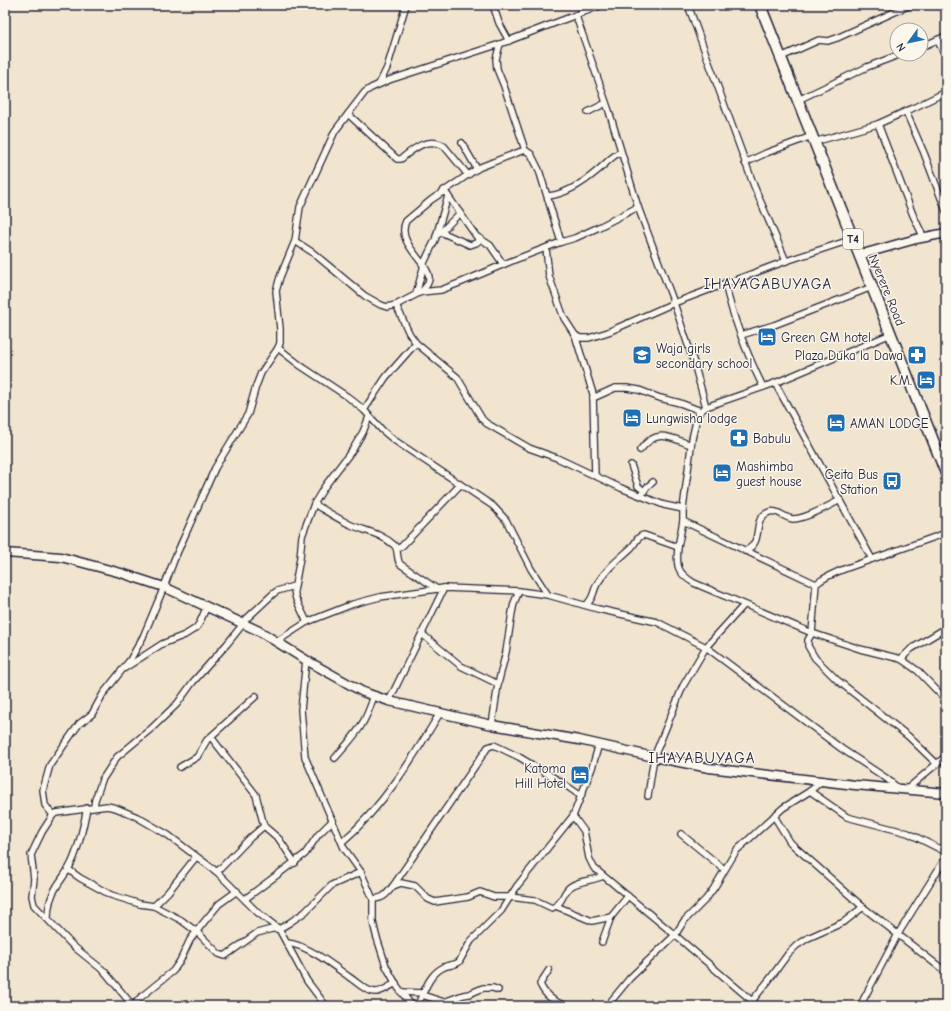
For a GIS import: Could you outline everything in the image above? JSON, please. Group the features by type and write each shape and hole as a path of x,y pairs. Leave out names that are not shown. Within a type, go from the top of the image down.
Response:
{"highway":[{"name":"Nyerere Road","path":"760,5 946,473"}],"main road":[{"path":"859,255 946,233"},
{"path":"5,553 60,557 121,573 164,587 243,624 363,692 390,701 492,725 599,744 709,768 946,793"}],"street":[{"path":"379,84 387,68 406,5"},
{"path":"493,5 499,23 509,41"},
{"path":"53,815 45,805 43,790 50,765 79,724 92,714 103,694 122,670 143,637 174,560 215,468 248,414 261,373 278,348 280,343 280,329 276,291 280,277 295,241 300,207 335,131 365,92 379,84 509,41 602,5"},
{"path":"688,5 754,186 786,261"},
{"path":"781,58 816,41 837,38 910,5"},
{"path":"576,16 622,152 638,207 674,303 694,363 706,407"},
{"path":"929,44 946,36"},
{"path":"937,40 946,56"},
{"path":"500,44 496,59 497,69 525,150 530,154 539,170 561,242"},
{"path":"798,100 867,67 889,59"},
{"path":"745,162 766,153 813,139 878,124 946,92"},
{"path":"588,112 606,103"},
{"path":"906,112 924,153 946,211"},
{"path":"348,114 397,159 401,159 420,145 426,143 440,143 468,175"},
{"path":"878,124 913,215 924,238"},
{"path":"462,143 477,169"},
{"path":"295,241 312,252 365,296 387,307 396,305 419,293 428,284 429,279 428,273 410,248 404,226 406,221 477,169 525,150"},
{"path":"548,196 562,193 575,186 596,172 611,157 622,152"},
{"path":"446,193 476,236 490,245 503,264"},
{"path":"419,293 423,265 436,237 446,193"},
{"path":"419,293 441,290 503,264 575,238 638,207"},
{"path":"436,237 460,213"},
{"path":"441,232 470,245 481,240"},
{"path":"575,335 583,339 595,337 725,283 853,239"},
{"path":"546,248 549,276 564,318 575,335 593,398 595,476"},
{"path":"725,283 730,305 752,364 763,387"},
{"path":"741,335 781,322 872,288"},
{"path":"396,305 416,343 457,377 482,419 486,423 529,448 557,458 595,476 642,494 664,505 683,509"},
{"path":"891,334 775,383 706,407 701,411 697,417 692,445 683,509 684,521 678,547 678,569 686,579 694,583 812,633 860,649 901,659 918,671 946,700"},
{"path":"364,410 386,377 416,343"},
{"path":"278,348 301,366 335,387 364,410 369,417 394,440 493,506 506,520 531,569 548,595"},
{"path":"775,383 872,559"},
{"path":"593,398 615,388 626,388 638,390 701,411"},
{"path":"307,622 296,599 294,586 300,558 302,536 314,504 353,449 363,432 369,417"},
{"path":"640,450 648,440 654,436 677,439 692,445"},
{"path":"631,465 642,494"},
{"path":"642,494 653,482"},
{"path":"397,549 402,546 460,485"},
{"path":"745,551 749,549 756,541 759,523 766,513 773,511 788,518 794,519 818,511 840,500"},
{"path":"314,504 348,524 373,532 392,543 397,549 397,558 400,564 437,589"},
{"path":"684,521 816,584"},
{"path":"816,584 832,573 946,533"},
{"path":"586,605 593,596 598,583 613,563 632,547 641,535 678,547"},
{"path":"816,584 812,633 808,640 808,646 815,658 837,680 908,736 937,764"},
{"path":"94,807 102,780 117,756 152,728 177,704 193,682 243,624 273,594 277,591 294,586"},
{"path":"390,701 444,588"},
{"path":"276,642 307,622 353,604 380,597 444,588 519,591 548,595 657,622 706,647 842,749 886,778 898,789"},
{"path":"492,725 498,684 506,652 514,603 519,591"},
{"path":"648,796 654,757 683,686 706,647 744,605"},
{"path":"122,670 162,644 185,635 196,628 207,606"},
{"path":"901,659 911,649 946,628"},
{"path":"422,634 461,666 498,684"},
{"path":"306,660 301,710 303,748 305,757 310,772 333,820 344,848 361,872 373,899 373,922 386,966 401,992 412,1006"},
{"path":"335,758 364,723 374,695"},
{"path":"180,767 197,757 208,740 256,696"},
{"path":"342,842 361,825 381,801 420,746 440,713"},
{"path":"211,737 256,795 264,826 279,839 294,863"},
{"path":"417,1006 429,980 444,967 459,962 464,956 471,941 501,911 517,886 573,816 592,768 599,744"},
{"path":"373,899 386,895 393,886 488,747 494,746 519,757 561,782 581,796"},
{"path":"907,790 946,756"},
{"path":"607,1006 630,978 675,935 684,921 714,888 736,851 793,800 810,791 823,780"},
{"path":"810,791 846,817 908,833 946,852"},
{"path":"237,891 219,904 196,932 186,945 182,957 176,967 134,1003 133,1006 104,971 73,946 34,905 32,896 34,879 31,855 42,832 53,815 62,811 107,806 137,817 168,835 217,872 237,891 257,912 279,929 307,981 326,1006"},
{"path":"48,918 49,906 53,894 69,870 81,839 87,808"},
{"path":"573,816 584,831 589,858 594,868 758,1006"},
{"path":"774,816 790,842 863,907 946,972"},
{"path":"244,899 305,854 318,835 333,820"},
{"path":"217,872 250,838 264,826"},
{"path":"681,834 724,869"},
{"path":"154,906 168,892 196,857"},
{"path":"860,1006 898,934 946,857"},
{"path":"69,870 111,895 140,904 154,906 181,920 196,932 216,952 225,956 257,933 272,929 279,929 305,912 332,886 361,872"},
{"path":"393,886 401,883 415,886 428,899 435,902 468,897 480,892 489,896 535,900 552,908 559,904 571,886 580,882 597,879 604,876"},
{"path":"602,942 611,917 628,896"},
{"path":"556,906 592,921 611,917"},
{"path":"752,1001 788,954 796,946 808,938 844,922 863,907"},
{"path":"287,943 295,944 304,948 332,964 369,991 377,992 396,983"},
{"path":"549,970 540,984 541,987 556,1003 568,1006"},
{"path":"401,992 423,994 444,1002 483,988 493,988 498,990"}],"place":[{"name":"Green GM hotel","path":"767,337"},
{"name":"Waja girls secondary school","path":"642,355"},
{"name":"Plaza Duka la Dawa","path":"917,355"},
{"name":"K.M.","path":"926,380"},
{"name":"Lungwisha lodge","path":"632,418"},
{"name":"AMAN LODGE","path":"836,423"},
{"name":"Babulu","path":"739,438"},
{"name":"Mashimba guest house","path":"722,473"},
{"name":"Geita Bus Station","path":"892,481"},
{"name":"Katoma Hill Hotel","path":"580,775"}],"district":[{"name":"IHAYAGABUYAGA","path":"768,284"},
{"name":"IHAYABUYAGA","path":"702,758"}]}
